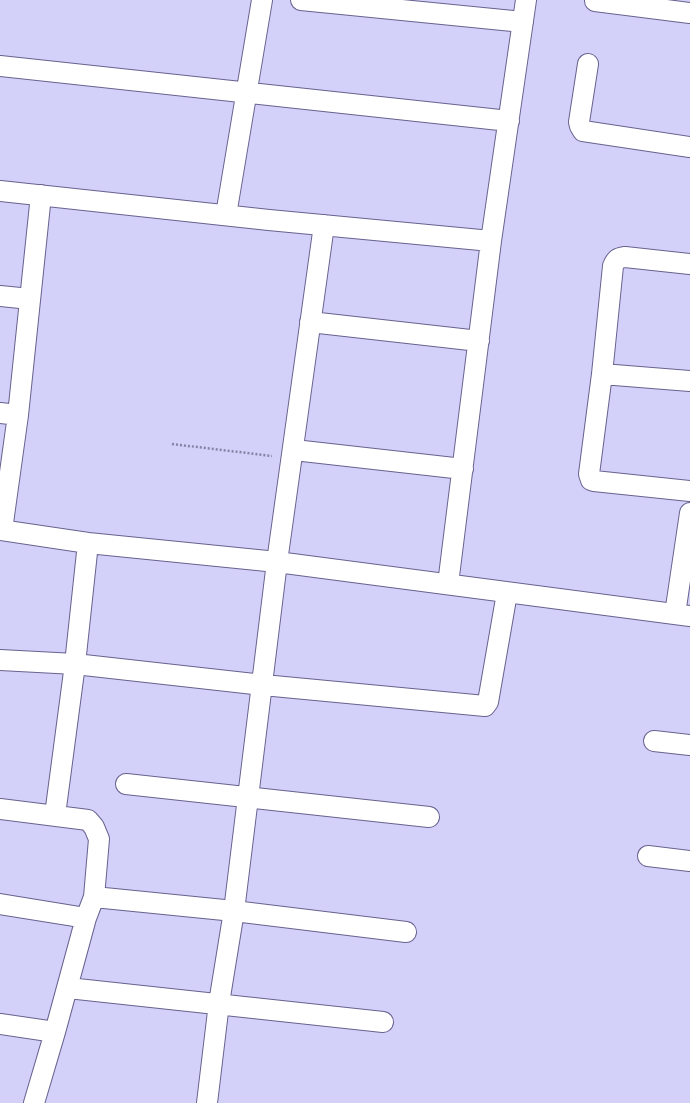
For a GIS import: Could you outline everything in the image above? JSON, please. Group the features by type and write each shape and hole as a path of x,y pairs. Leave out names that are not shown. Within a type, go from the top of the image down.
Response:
{"street":[{"path":"226,215 262,0"},
{"path":"301,0 523,22"},
{"path":"448,584 491,241 526,0"},
{"path":"595,0 690,13"},
{"path":"588,64 580,122 580,126 583,130 690,147"},
{"path":"0,66 509,121"},
{"path":"0,190 226,215 491,241"},
{"path":"41,195 30,299 9,414 1,530 88,543 277,562 682,615 690,513"},
{"path":"207,1103 219,1004 234,911 277,562 324,225"},
{"path":"690,264 625,257 615,260 613,266 602,374 589,474 591,480 690,491"},
{"path":"0,296 30,299"},
{"path":"310,322 479,341"},
{"path":"602,374 690,381"},
{"path":"293,454 463,469"},
{"path":"55,815 75,664 88,543"},
{"path":"0,660 75,664 263,685 484,706 488,702 507,593"},
{"path":"654,741 690,745"},
{"path":"126,784 429,817"},
{"path":"0,809 88,820 99,839 94,897 86,918 68,988 34,1103"},
{"path":"648,856 690,861"},
{"path":"94,897 234,911 406,932"},
{"path":"0,904 86,918"},
{"path":"68,988 383,1022"},
{"path":"0,1024 55,1032"}],"path":[{"path":"172,444 293,454"}]}
